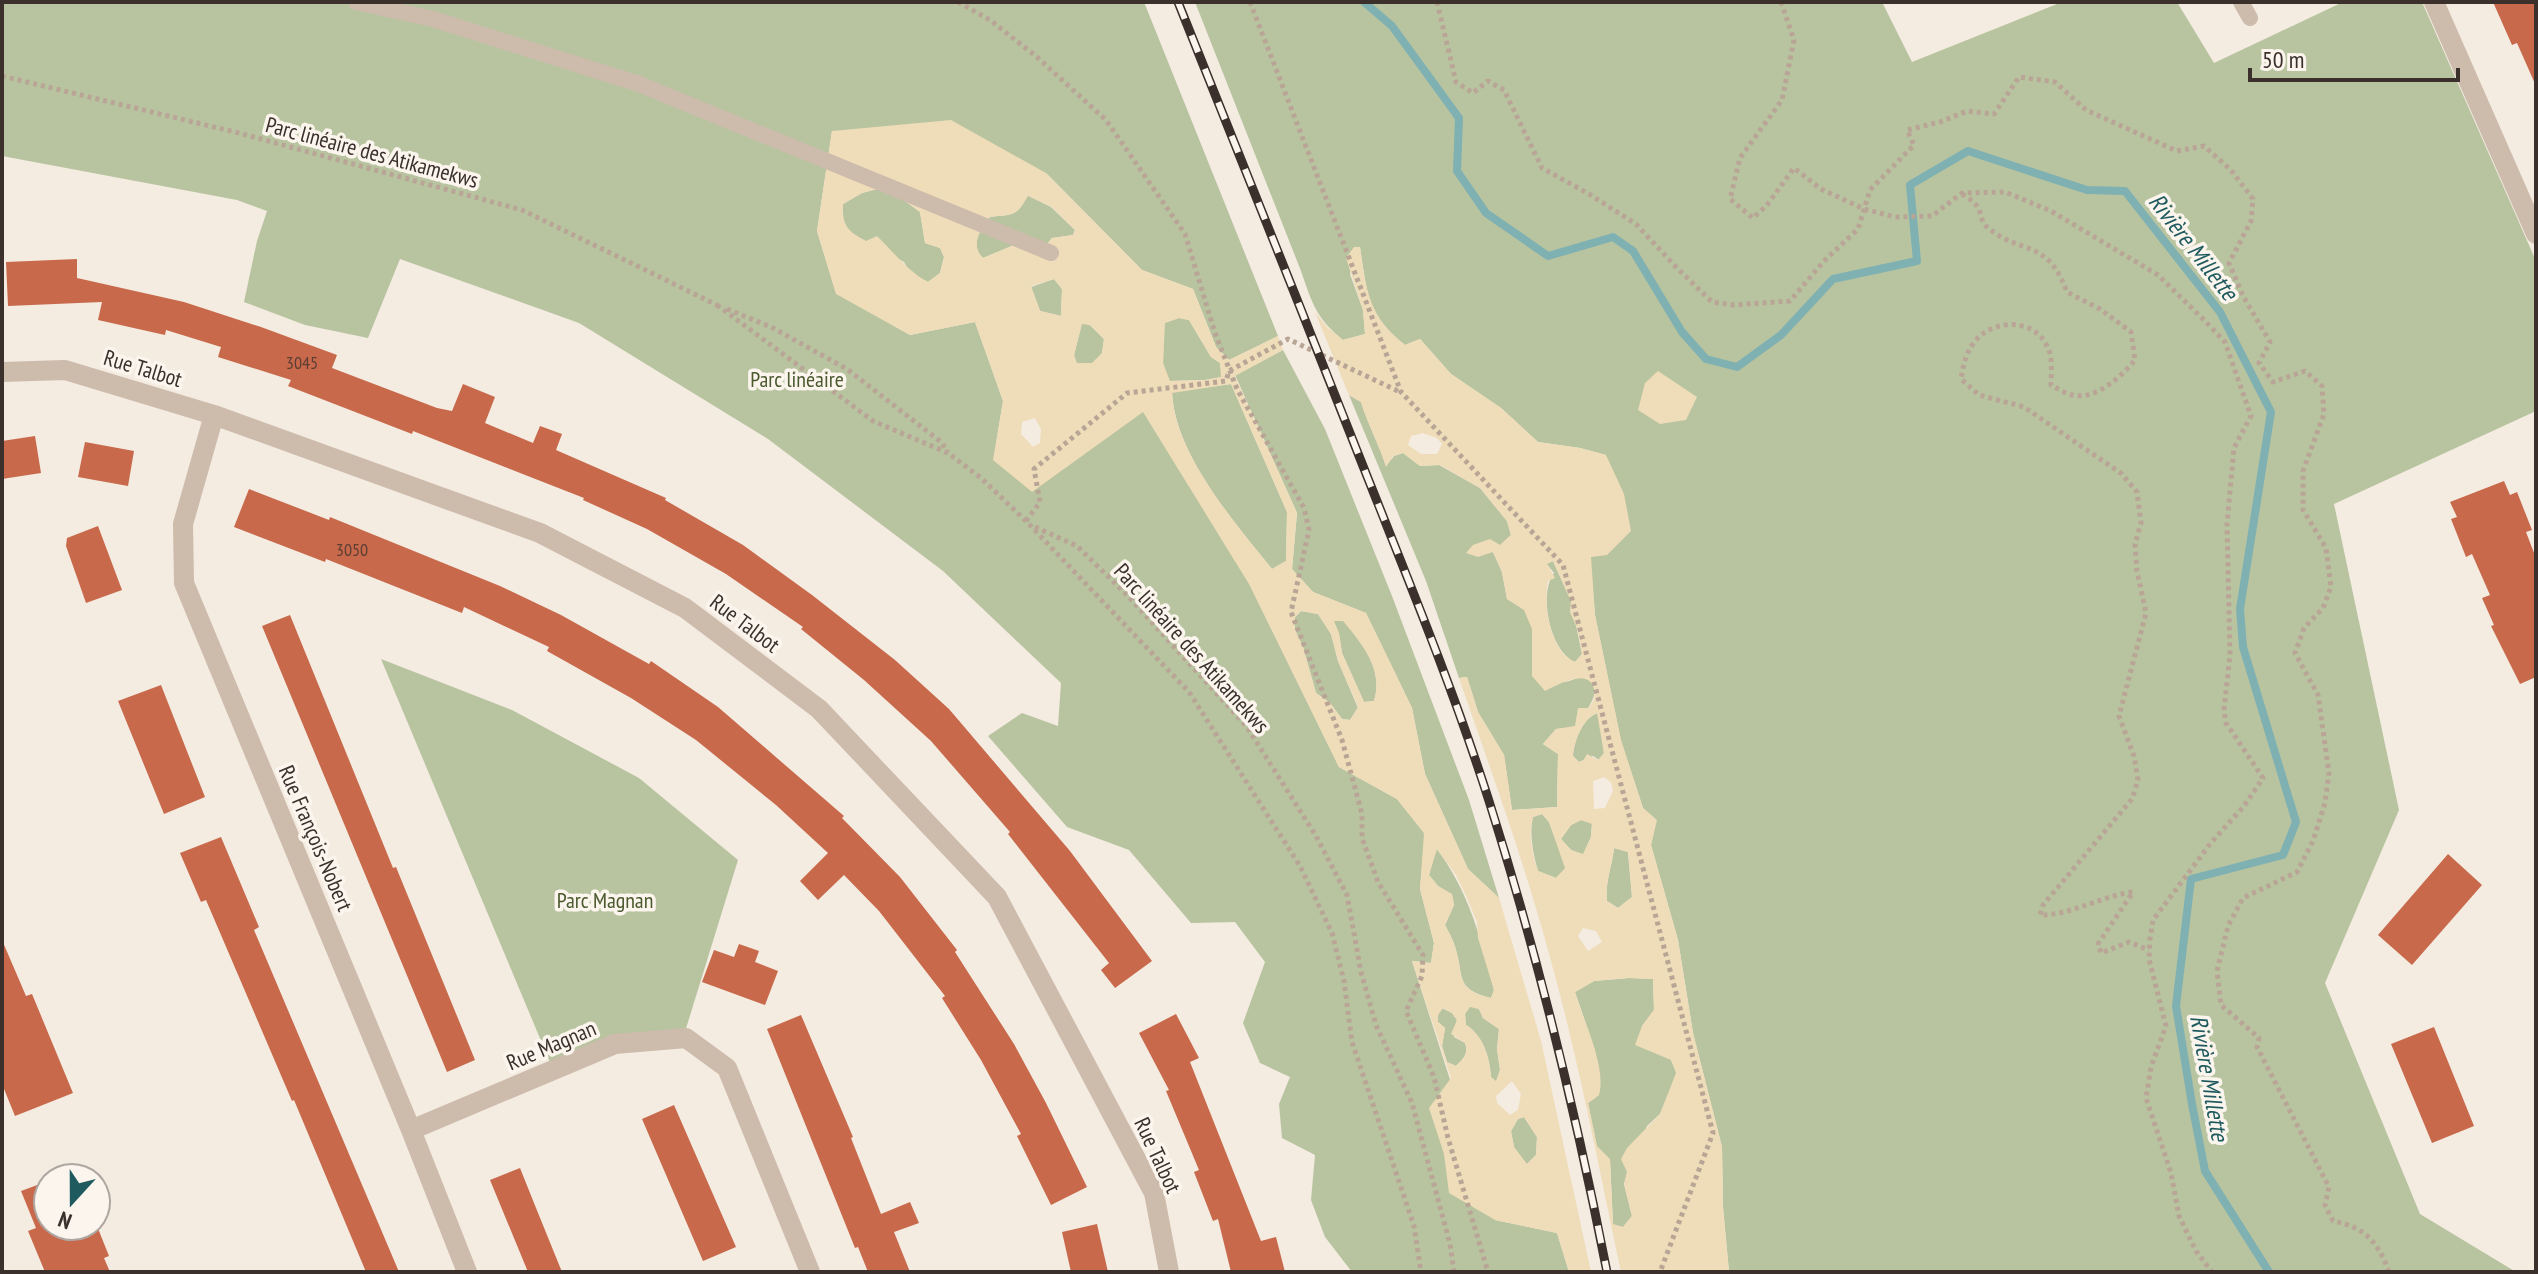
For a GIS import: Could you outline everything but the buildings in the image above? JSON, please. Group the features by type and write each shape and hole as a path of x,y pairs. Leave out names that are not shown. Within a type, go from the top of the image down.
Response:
{"street":[{"path":"2434,2 2536,234"},
{"name":"Rue Talbot","path":"2,372 65,370 214,415 540,533 685,608 819,709 997,897 1154,1193 1169,1272"},
{"name":"Rue François-Nobert","path":"214,415 183,524 184,583 467,1272"},
{"name":"Rue Magnan","path":"411,1130 615,1044 686,1038 727,1068 810,1272"}],"lane":[{"path":"356,2 433,19 639,84 1051,253"},
{"path":"2241,2 2250,18"}],"path":[{"path":"958,2 990,20 1013,38 1106,120 1185,234 1229,371 1304,508 1309,530 1291,612 1342,740 1362,814 1362,838 1378,882 1423,955 1422,976 1406,1011 1434,1077 1448,1138 1488,1272"},
{"path":"1250,2 1401,392"},
{"path":"1437,2 1456,82 1473,93 1488,81 1504,90 1542,168 1636,224 1712,302 1734,305 1790,301 1824,261 1858,229 1870,190 1914,145 1907,130 1967,111 1994,114 2019,77 2055,82 2086,110 2177,151 2204,146 2231,170 2253,199 2251,221 2229,263 2243,296 2270,342 2259,363 2273,382 2305,371 2322,386 2324,414 2303,471 2303,510 2326,548 2331,587 2323,608 2304,628 2295,653 2318,695 2329,773 2325,803 2313,841 2297,872 2243,898 2228,926 2217,971 2221,1005 2259,1038 2257,1047 2329,1187 2325,1205 2333,1221 2348,1224 2371,1237 2389,1272"},
{"path":"1781,2 1794,40 1782,100 1740,158 1730,199 1753,218 1767,205 1794,168 1821,189 1864,209 1895,217 1932,216 1962,193 2005,192 2051,211 2158,275 2225,342 2251,416 2234,448 2227,524 2230,655 2224,710 2226,723 2263,778 2153,920 2149,959 2166,1026 2151,1067 2146,1098 2171,1173 2179,1216 2196,1251 2212,1272"},
{"name":"Parc linéaire des Atikamekws","path":"2,76 239,133 522,210 717,305 771,327 847,369 941,442 948,453"},
{"path":"1962,193 1978,207 1983,225 2000,237 2041,252 2060,273 2067,292 2100,309 2131,332 2135,360 2121,377 2096,391 2072,396 2051,385 2050,351 2040,333 2019,323 1989,328 1974,342 1965,358 1961,379 1979,395 2024,407 2122,474 2137,492 2141,523 2135,544 2137,571 2146,613 2119,716 2134,756 2138,780 2132,799 2043,905 2040,915 2056,915 2133,892 2098,944 2101,953 2129,942 2150,950"},
{"name":"Parc linéaire des Atikamekws","path":"717,305 873,421 948,453 981,478 1029,523 1189,692 1300,866 1332,933 1344,981 1352,1042 1414,1226 1421,1272"},
{"path":"1029,523 1040,502 1034,469 1127,393 1226,381 1229,371 1288,339 1401,392 1563,565 1713,1133 1660,1272"},
{"name":"Parc linéaire des Atikamekws","path":"1029,523 1077,546 1126,594 1247,727 1316,836 1347,895 1361,972 1376,1025 1412,1103 1450,1244 1454,1272"}],"green space":[{"name":"Parc linéaire","path":"2,2 1144,2 1278,336 1229,360 1216,347 1193,289 1142,270 1046,173 832,131 817,231 836,293 910,335 975,322 1003,401 996,444 1017,461 1143,411 1249,583 1339,767 1397,799 1425,834 1420,889 1434,943 1431,963 1412,961 1495,1220 1557,1233 1569,1272 1352,1272 1325,1237 1311,1200 1315,1155 1282,1138 1279,1104 1290,1077 1260,1063 1243,1023 1265,962 1235,922 1191,923 1129,850 1067,827 988,736 1022,713 1058,726 1061,683 943,571 768,439 579,323 400,259 368,338 305,325 244,302 267,211 237,200 2,156"},
{"path":"1195,2 1882,2 1912,62 2062,2 2177,2 2214,63 2343,2 2422,2 2536,261 2536,411 2334,504 2399,810 2325,983 2420,1214 2516,1272 1729,1272 1722,1147 1693,1033 1678,940 1651,845 1656,820 1643,808 1621,741 1595,615 1590,557 1606,455 1538,442 1501,408 1451,374 1420,339 1405,345 1376,313 1365,278 1360,247 1350,274 1363,310 1365,334 1343,340 1327,324 1312,301"},
{"path":"877,189 901,198 920,212 925,243 940,248 944,257 940,273 928,282 910,273 904,262 849,232 842,222 843,204"},
{"path":"1027,195 1051,207 1075,230 1073,235 1052,238 1046,246 1014,245 983,258 976,243 986,222 990,217 1017,211"},
{"path":"1054,279 1062,289 1061,316 1040,311 1031,287"},
{"path":"1179,318 1189,320 1211,357 1220,363 1222,377 1169,381 1163,363 1164,323"},
{"path":"1082,323 1090,325 1104,339 1102,353 1093,363 1076,363 1074,355"},
{"path":"1283,350 1325,429 1392,596 1469,800 1499,898 1468,869 1425,774 1412,708 1366,613 1313,592 1292,569 1297,513 1235,375"},
{"path":"1231,384 1287,512 1286,561 1272,569 1209,486 1184,440 1176,416 1172,392"},
{"path":"1349,395 1361,402 1386,466 1394,456 1403,453 1420,466 1439,465 1480,488 1507,521 1511,535 1493,552 1502,572 1507,599 1525,610 1533,629 1533,676 1565,682 1584,678 1595,687 1588,709 1575,727 1556,729 1543,744 1558,754 1557,807 1512,810 1504,755 1478,712 1467,677 1459,678 1426,581"},
{"path":"1553,561 1571,601 1582,654 1575,662 1559,646 1549,621 1547,594 1554,573 1546,563"},
{"path":"1301,611 1318,614 1331,634 1338,661 1358,708 1350,720 1342,719 1330,703 1316,693 1295,630 1295,617"},
{"path":"1343,620 1364,648 1374,668 1374,701 1364,702 1342,653 1333,621"},
{"name":"Parc Magnan","path":"381,659 512,710 639,778 738,860 684,1035 552,1067"},
{"path":"1598,713 1604,753 1599,760 1593,756 1579,762 1573,756 1577,737 1588,719"},
{"path":"1542,814 1549,822 1566,868 1556,878 1538,871 1535,858 1533,817"},
{"path":"1581,820 1592,823 1591,837 1583,855 1571,850 1561,839 1571,825"},
{"path":"1436,848 1457,881 1472,916 1494,990 1491,998 1471,990 1463,981 1455,947 1445,925 1454,905 1452,895 1429,875"},
{"path":"1614,848 1628,852 1632,897 1618,908 1607,901"},
{"path":"1653,979 1654,1010 1642,1026 1671,1060 1677,1073 1660,1114 1647,1126 1627,1173 1624,1184 1632,1216 1623,1227 1613,1225 1610,1160 1597,1147 1588,1103 1599,1095 1595,1050 1575,992 1594,981"},
{"path":"1470,1006 1479,1009 1483,1018 1499,1029 1497,1049 1500,1070 1496,1082 1491,1077 1481,1041 1466,1025 1465,1014"},
{"path":"1442,1008 1457,1020 1454,1037 1465,1043 1466,1047 1465,1056 1456,1066 1447,1062 1442,1046 1445,1028 1438,1022 1438,1015"},
{"path":"1524,1117 1537,1137 1536,1155 1526,1165 1514,1147 1511,1131 1518,1119"}],"sand":[{"path":"951,120 1046,173 1142,270 1193,289 1216,347 1229,360 1278,336 1283,350 1235,376 1297,513 1292,569 1313,592 1366,613 1412,708 1425,774 1468,869 1499,898 1541,1041 1591,1272 1569,1272 1557,1233 1495,1220 1449,1193 1444,1154 1429,1108 1451,1078 1412,961 1431,963 1434,943 1420,889 1424,833 1397,799 1339,767 1249,584 1143,412 1032,492 993,460 1003,401 975,322 910,335 836,294 817,231 832,131","holes":["877,189 901,198 920,212 925,243 940,248 944,257 940,273 928,282 920,278 877,236 866,241 854,234 845,222 843,204","1028,196 1052,207 1075,230 1073,235 1052,238 1045,246 1014,245 983,258 977,243 986,222 990,217 1009,215 1020,208","1054,279 1062,289 1061,316 1040,311 1031,286","1179,318 1189,320 1211,357 1220,363 1221,377 1170,381 1163,363 1165,323","1082,324 1090,325 1104,339 1102,353 1092,363 1077,363 1074,355","1231,384 1287,512 1286,561 1272,569 1209,486 1183,439 1175,416 1172,393","1035,418 1041,429 1040,443 1033,447 1021,434 1022,422","1301,611 1318,614 1331,634 1338,661 1358,707 1350,720 1342,719 1330,703 1316,693 1295,630 1295,617","1334,621 1343,621 1369,658 1376,678 1374,701 1364,702 1342,653","1437,849 1456,875 1477,922 1478,938 1494,990 1491,998 1471,991 1463,981 1455,947 1445,925 1454,905 1452,894 1438,886 1429,875","1470,1007 1479,1009 1483,1018 1499,1029 1497,1049 1500,1070 1496,1081 1491,1077 1484,1048 1466,1025 1465,1014","1443,1008 1457,1020 1451,1034 1466,1047 1465,1056 1456,1066 1447,1062 1442,1046 1445,1028 1438,1022","1512,1081 1521,1094 1518,1110 1510,1115 1497,1103 1496,1096","1524,1117 1537,1137 1536,1155 1527,1164 1514,1147 1511,1131 1518,1119"]},
{"path":"1354,247 1360,247 1371,302 1393,335 1405,345 1420,339 1451,374 1501,408 1538,442 1606,455 1624,494 1631,531 1607,555 1591,557 1595,615 1621,740 1643,808 1657,820 1651,845 1678,940 1693,1033 1722,1147 1729,1272 1621,1272 1559,990 1517,847 1459,678 1467,677 1478,712 1504,755 1512,810 1557,807 1558,754 1543,744 1556,729 1575,726 1578,708 1589,708 1594,699 1594,689 1586,679 1579,678 1545,691 1532,676 1532,629 1524,610 1507,599 1502,572 1493,552 1478,557 1466,553 1473,545 1490,539 1500,545 1511,535 1507,521 1480,488 1440,465 1420,466 1403,453 1393,456 1386,467 1361,402 1349,395 1315,312 1343,340 1365,334 1363,310 1346,258","holes":["1423,433 1437,438 1442,444 1437,454 1421,454 1408,445 1411,436","1553,561 1571,601 1570,612 1577,628 1582,654 1575,662 1560,648 1550,626 1548,581 1555,578 1547,564","1597,713 1604,753 1598,760 1587,754 1579,762 1573,756 1574,750 1577,737 1587,720","1604,777 1611,782 1613,791 1605,808 1594,809 1593,781","1542,814 1549,822 1565,868 1556,878 1538,871 1531,830 1533,817","1581,820 1592,824 1591,837 1583,854 1571,850 1561,839 1571,825","1614,848 1628,852 1632,897 1618,908 1607,901","1583,928 1596,931 1602,942 1588,951 1578,936","1653,979 1654,1010 1642,1026 1635,1045 1671,1060 1676,1073 1660,1114 1627,1148 1621,1159 1627,1172 1624,1184 1632,1216 1623,1227 1613,1224 1610,1159 1597,1146 1588,1103 1599,1095 1601,1084 1593,1044 1575,992 1594,981"]},
{"path":"1658,371 1697,397 1686,420 1660,424 1638,410 1645,383"}],"waterway":[{"name":"Rivière Millette","path":"1364,2 1392,26 1459,118 1457,171 1486,213 1548,256 1613,237 1633,251 1682,332 1706,359 1737,367 1781,335 1833,279 1917,261 1910,185 1968,151 2087,190 2125,191 2220,312 2271,412 2240,609 2243,647 2296,822 2283,855 2191,879 2176,1006 2205,1171 2269,1272"}],"railway":[{"path":"1178,2 1413,591 1475,759 1540,976 1607,1272"}]}
